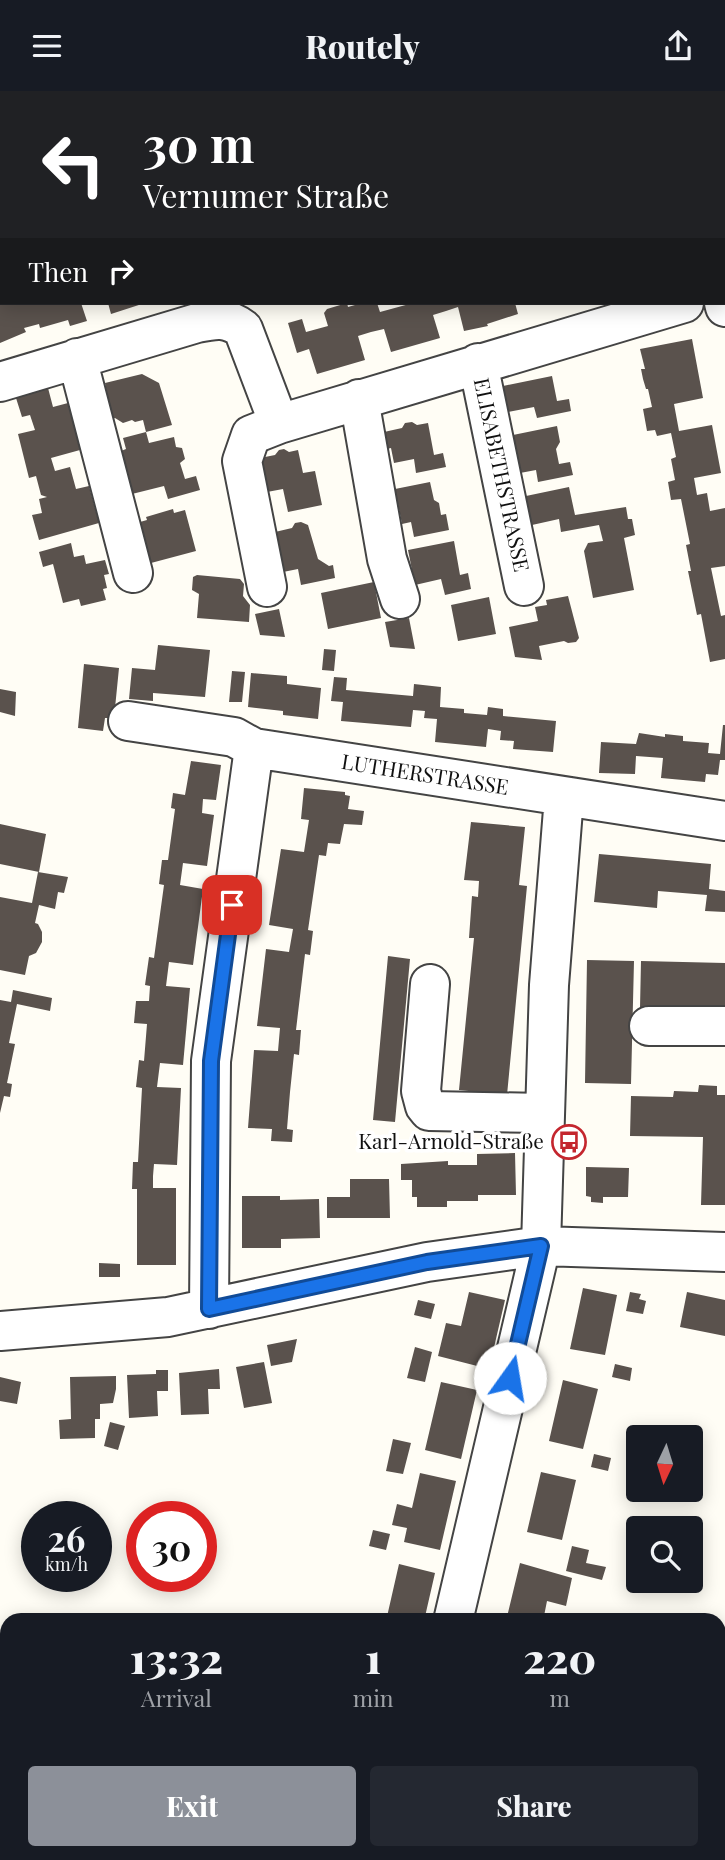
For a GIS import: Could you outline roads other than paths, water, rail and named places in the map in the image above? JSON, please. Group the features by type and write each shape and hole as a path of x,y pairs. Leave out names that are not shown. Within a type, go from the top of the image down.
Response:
{"street":[{"name":"ELISABETHSTRASSE","path":"267,587 242,461 251,435 279,423 677,305"},
{"path":"0,382 217,319 236,311 279,423"},
{"path":"77,358 133,573"},
{"name":"ELISABETHSTRASSE","path":"478,363 524,586"},
{"path":"359,400 387,559 400,599"},
{"name":"LUTHERSTRASSE","path":"128,722 234,737 254,748 725,821"},
{"path":"209,1309 211,1061 254,748"},
{"path":"455,1613 541,1246 549,985 564,797"},
{"path":"430,984 421,1091 429,1111 544,1114"},
{"path":"649,1025 725,1026"},
{"path":"0,1331 168,1317 427,1262 541,1246 725,1252"}],"place":[{"name":"Karl-Arnold-Straße","path":"569,1142"}]}
